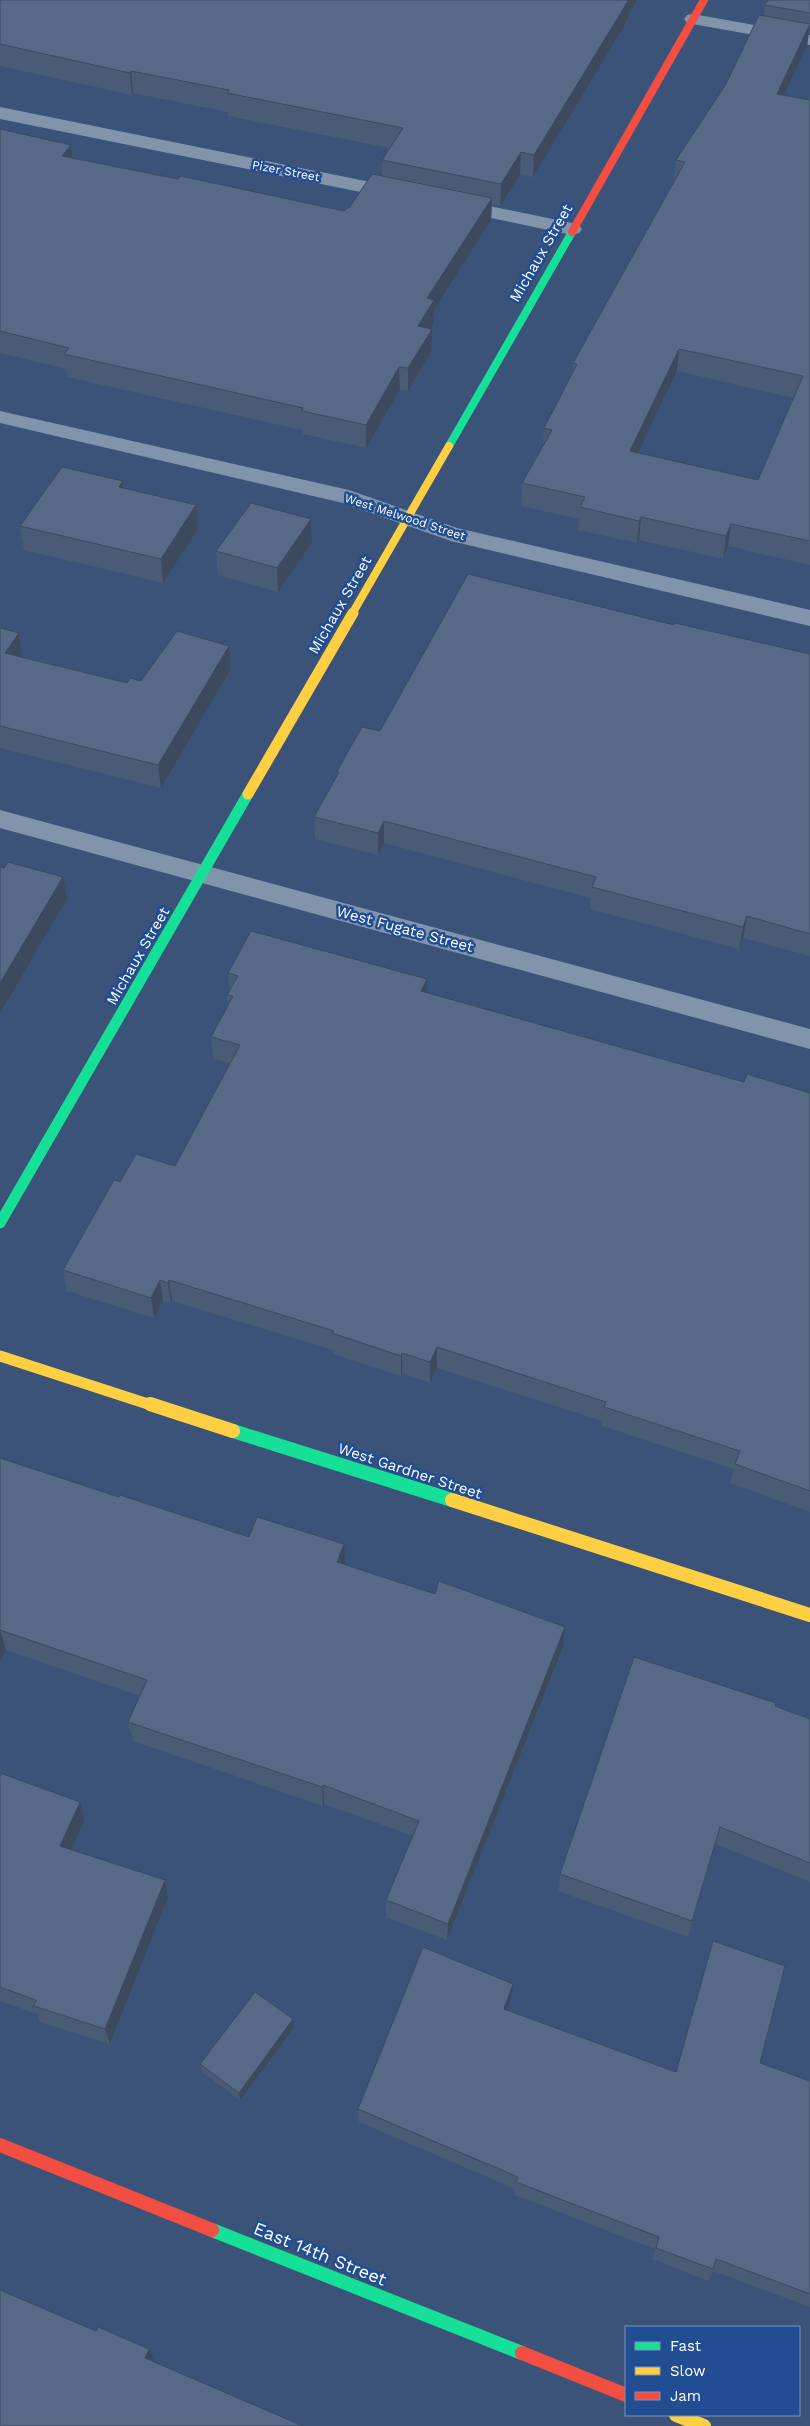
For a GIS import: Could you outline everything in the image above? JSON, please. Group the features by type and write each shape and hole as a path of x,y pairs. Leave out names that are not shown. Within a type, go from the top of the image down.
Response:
{"street":[{"name":"Michaux Street","path":"0,1223 407,520 703,0"},
{"path":"693,19 810,40"},
{"name":"Pizer Street","path":"0,113 419,198"},
{"path":"438,202 572,229"},
{"name":"West Melwood Street","path":"0,416 349,498 456,536 810,618"},
{"name":"West Fugate Street","path":"0,819 810,1039"},
{"name":"West Gardner Street","path":"0,1356 810,1615"},
{"name":"East 14th Street","path":"0,2145 625,2395"},
{"path":"679,2416 704,2426"}],"building":[{"path":"0,0 628,1 534,155 521,152 501,184 382,160 403,128 227,93 229,90 131,71 130,73 0,44"},
{"path":"768,0 810,0 810,13 765,5"},
{"path":"759,15 810,24 777,94 810,100 810,541 731,524 726,536 641,517 639,521 580,507 585,497 522,483 552,430 544,428 577,364 573,363 685,162 676,160 726,84","holes":["679,349 803,376 758,480 630,451"]},
{"path":"0,129 71,145 62,156 178,179 181,176 344,211 349,208 372,174 492,198 427,298 434,300 418,326 432,329 408,368 399,367 366,425 302,411 303,408 64,354 69,348 0,331"},
{"path":"62,467 123,481 119,487 196,505 161,559 20,526"},
{"path":"251,503 311,519 277,568 216,551"},
{"path":"468,574 674,625 675,623 810,654 810,934 747,916 743,927 592,887 596,877 384,821 378,833 314,817 362,727 380,731"},
{"path":"0,628 19,633 5,653 127,683 130,678 141,681 177,631 229,646 158,765 0,726"},
{"path":"8,862 63,877 0,983 0,867 4,868"},
{"path":"251,931 427,979 421,991 744,1082 747,1074 810,1093 810,1491 735,1464 740,1451 604,1407 606,1402 437,1347 430,1362 402,1353 401,1356 332,1333 334,1331 169,1280 168,1283 160,1280 151,1298 63,1270 114,1180 120,1182 136,1154 175,1166 240,1045 211,1037 233,996 227,995 238,976 228,973"},
{"path":"0,1458 249,1537 257,1517 344,1544 337,1562 435,1594 439,1581 565,1627 448,1924 386,1900 419,1821 323,1785 322,1787 128,1722 147,1680 0,1630"},
{"path":"634,1657 776,1703 775,1706 810,1719 810,1863 720,1827 692,1921 560,1874"},
{"path":"0,1773 80,1802 60,1846 165,1880 105,2029 34,2006 36,2000 0,1987"},
{"path":"713,1941 785,1966 760,2063 810,2081 810,2294 716,2259 713,2269 656,2248 659,2237 516,2182 518,2177 358,2109 423,1947 513,1984 504,2009 676,2072"},
{"path":"255,1992 293,2019 239,2093 200,2064"},
{"path":"0,2290 96,2331 98,2327 149,2349 145,2358 303,2426 0,2426"}],"traffic: fast":[{"path":"449,446 572,232"},
{"path":"0,1223 248,794"},
{"path":"233,1431 452,1500"},
{"path":"212,2230 522,2353"}],"traffic: slow":[{"path":"248,794 449,446"},
{"path":"0,1356 233,1431"},
{"path":"452,1500 810,1615"},
{"path":"679,2416 704,2426"}],"traffic: jam":[{"path":"572,232 704,0"},
{"path":"0,2145 212,2230"},
{"path":"522,2353 625,2395"}]}
